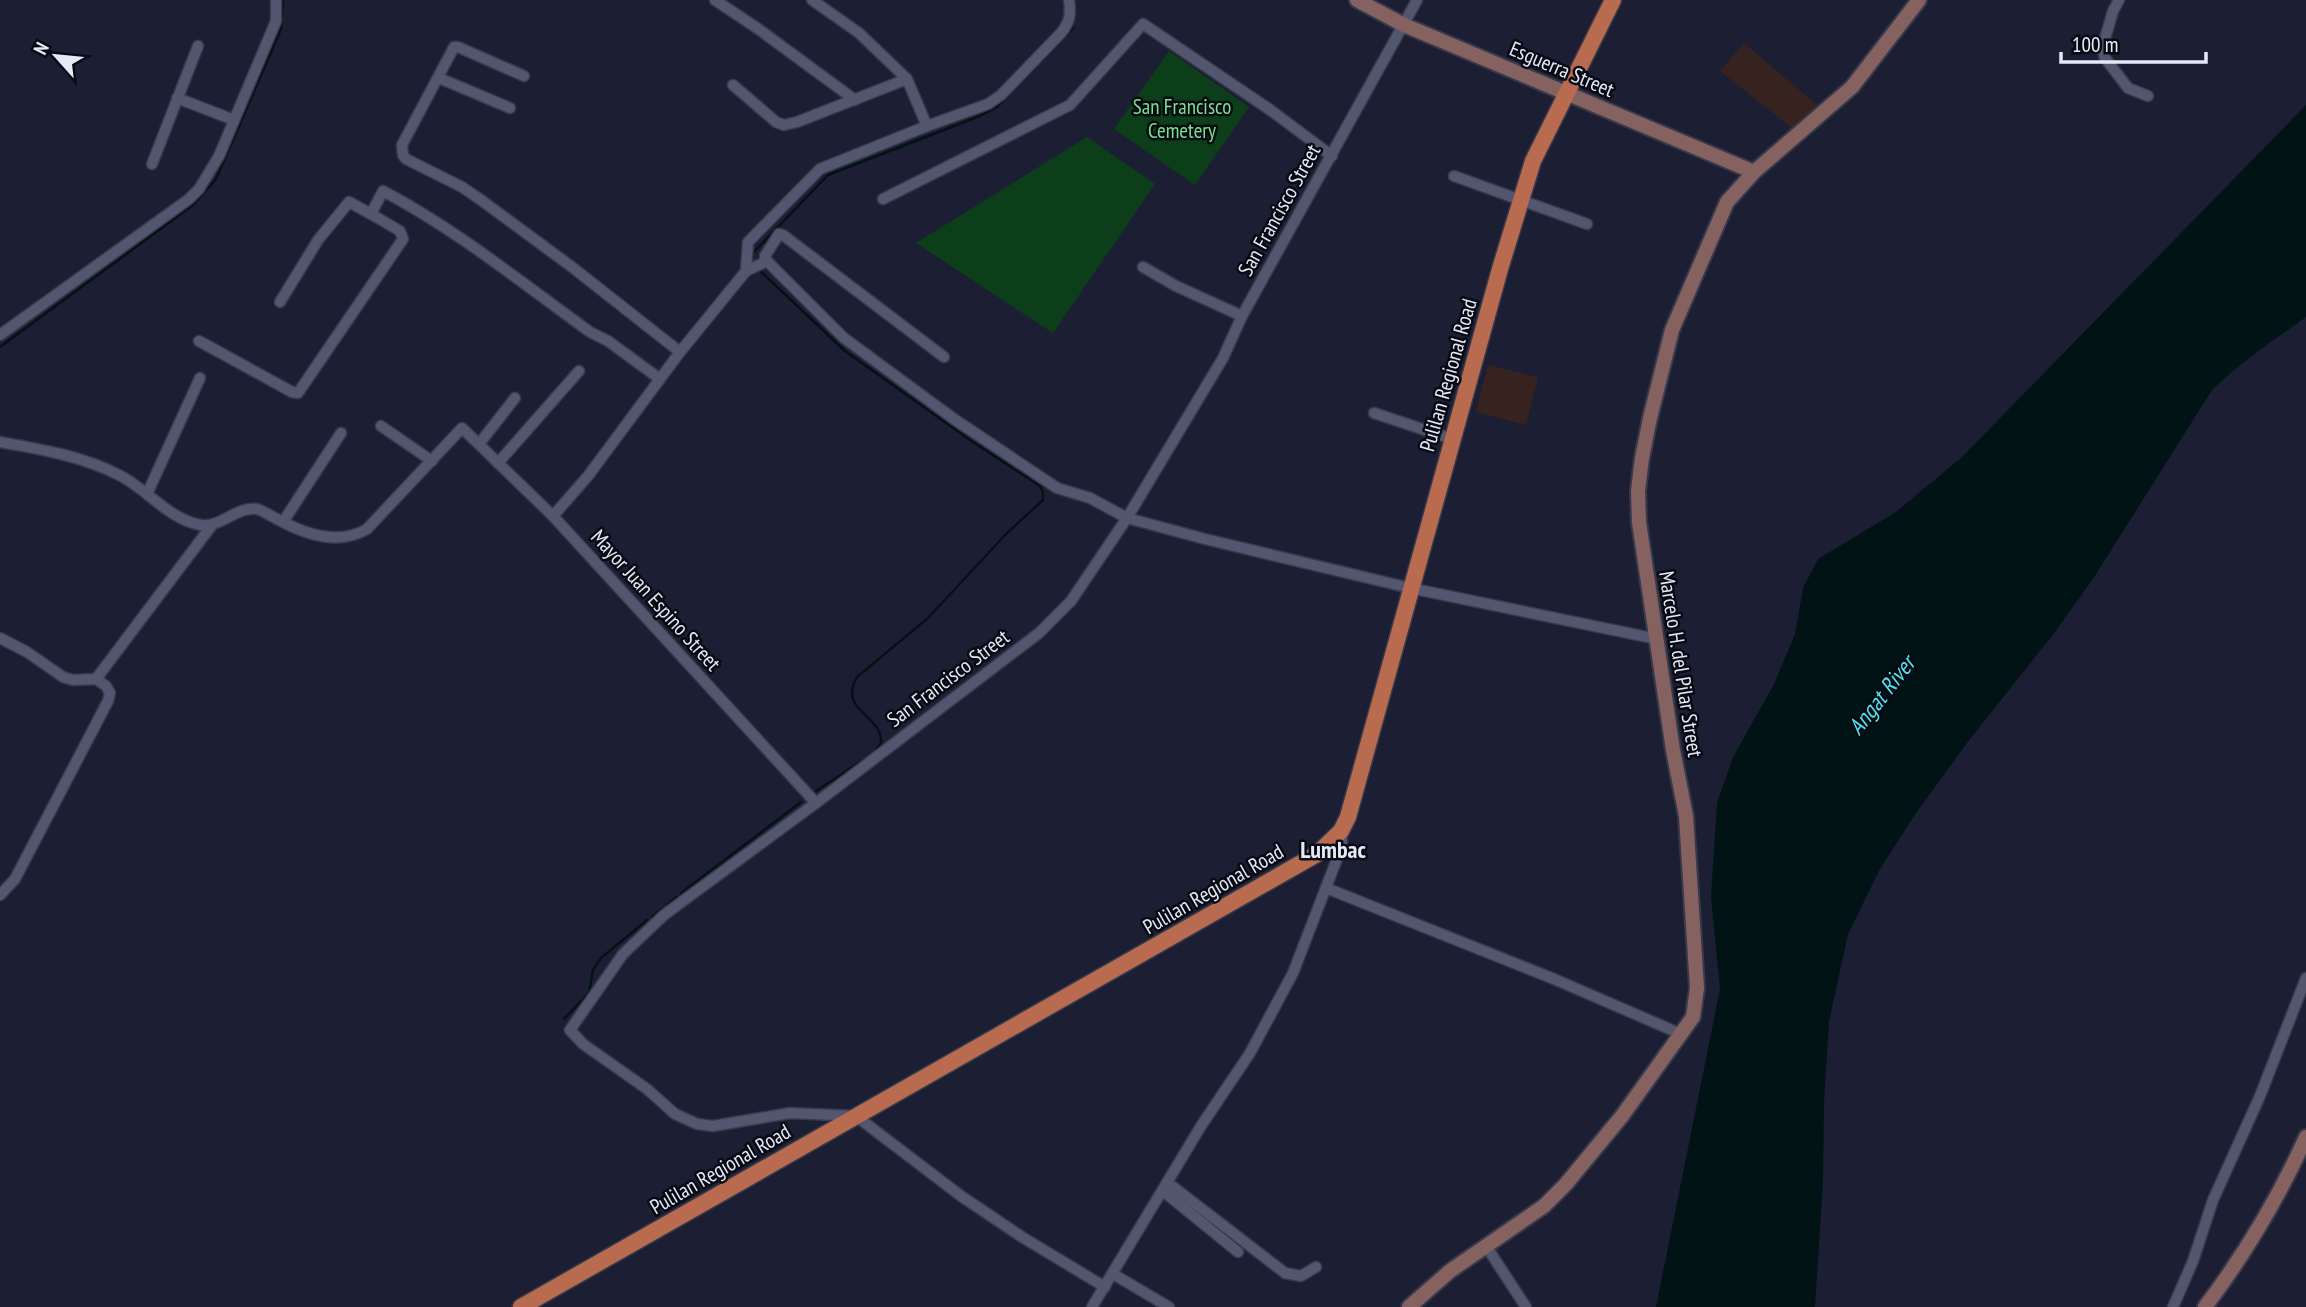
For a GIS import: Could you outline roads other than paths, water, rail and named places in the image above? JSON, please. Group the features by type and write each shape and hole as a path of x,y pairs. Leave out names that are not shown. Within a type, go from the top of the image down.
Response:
{"main road":[{"name":"Pulilan Regional Road","path":"521,1307 1317,854 1341,831 1348,817 1452,439 1533,161 1613,0"}],"street":[{"path":"0,335 199,190 219,156 276,21 276,0"},
{"path":"715,0 855,100"},
{"path":"812,0 859,33 907,79 927,125"},
{"path":"746,271 748,242 820,169 927,125 988,104 1068,24 1071,14 1069,0"},
{"name":"Esguerra Street","path":"1357,0 1404,25 1754,172"},
{"name":"San Francisco Street","path":"856,1116 790,1113 713,1126 697,1125 675,1114 647,1089 583,1044 570,1030 623,954 655,923 1039,633 1071,601 1127,518 1223,358 1242,316 1417,0"},
{"name":"Marcelo H. del Pilar Street","path":"1409,1307 1450,1271 1544,1206 1566,1184 1622,1116 1693,1017 1697,988 1686,816 1642,555 1638,491 1650,418 1672,330 1727,202 1754,172 1852,87 1919,0"},
{"path":"2119,0 2102,49 2105,58 2128,88 2148,96"},
{"path":"883,199 1069,105 1143,24 1269,109 1332,156"},
{"path":"152,164 198,46"},
{"path":"524,76 455,47 402,145 401,150 406,159 462,187 481,200 680,352"},
{"path":"439,78 510,108"},
{"path":"733,85 776,122 784,125 907,79"},
{"path":"177,98 234,120"},
{"path":"1454,176 1587,224"},
{"path":"371,214 383,191 424,213 660,379"},
{"path":"200,341 292,393 298,393 402,239 400,231 349,202 317,240 280,302"},
{"path":"944,357 783,235 779,234 768,250 765,256 768,261 844,338 954,419 1057,488 1090,498 1127,518 1410,588 1657,639"},
{"path":"553,516 588,476 680,352 746,271 768,261"},
{"path":"1143,267 1176,286 1242,316"},
{"path":"498,463 579,371"},
{"path":"147,494 200,378"},
{"path":"479,444 515,398"},
{"path":"1374,413 1452,439"},
{"path":"96,679 212,525 256,509 298,530 318,534 343,538 367,529 432,461 381,426"},
{"name":"Mayor Juan Espino Street","path":"432,461 462,428 553,516 816,803"},
{"path":"282,522 341,433"},
{"path":"0,442 46,450 92,464 117,474 188,521 212,525"},
{"path":"0,638 27,652 63,677 73,680 96,679 106,686 110,694 15,879 0,895"},
{"path":"1092,1307 1201,1126 1250,1053 1293,973 1342,842 1341,831"},
{"path":"1326,888 1554,979 1681,1034"},
{"path":"2173,1307 2193,1261 2213,1200 2260,1096 2306,978"},
{"path":"856,1116 961,1196 1105,1287"},
{"path":"2205,1307 2249,1243 2306,1137"},
{"path":"1166,1187 1238,1252"},
{"path":"1166,1187 1285,1273 1301,1276 1316,1267"},
{"path":"1486,1246 1527,1307"},
{"path":"1113,1274 1169,1307"}],"water":[{"name":"Angat River","path":"2306,105 2306,317 2212,390 2093,579 1916,813 1880,869 1848,934 1829,1022 1815,1307 1656,1307 1720,989 1711,897 1717,803 1733,757 1774,684 1795,634 1803,588 1818,559 1896,512 1962,457"}],"waterway":[{"path":"0,347 193,205 216,179 281,29 283,0"},
{"path":"753,264 753,253 828,175 997,107 1073,28"},
{"path":"758,269 845,351 1040,486 1043,492 1043,500 1006,534 928,618 857,677 852,688 853,698 880,734 881,743 874,753 816,791"},
{"path":"681,893 801,802"},
{"path":"666,906 677,897"},
{"path":"652,917 663,908"},
{"path":"564,1019 589,993 593,970 601,958 647,920"}],"district":[{"name":"Lumbac","path":"1333,849"}],"park label":[{"name":"San Francisco Cemetery","path":"1182,118"}]}
